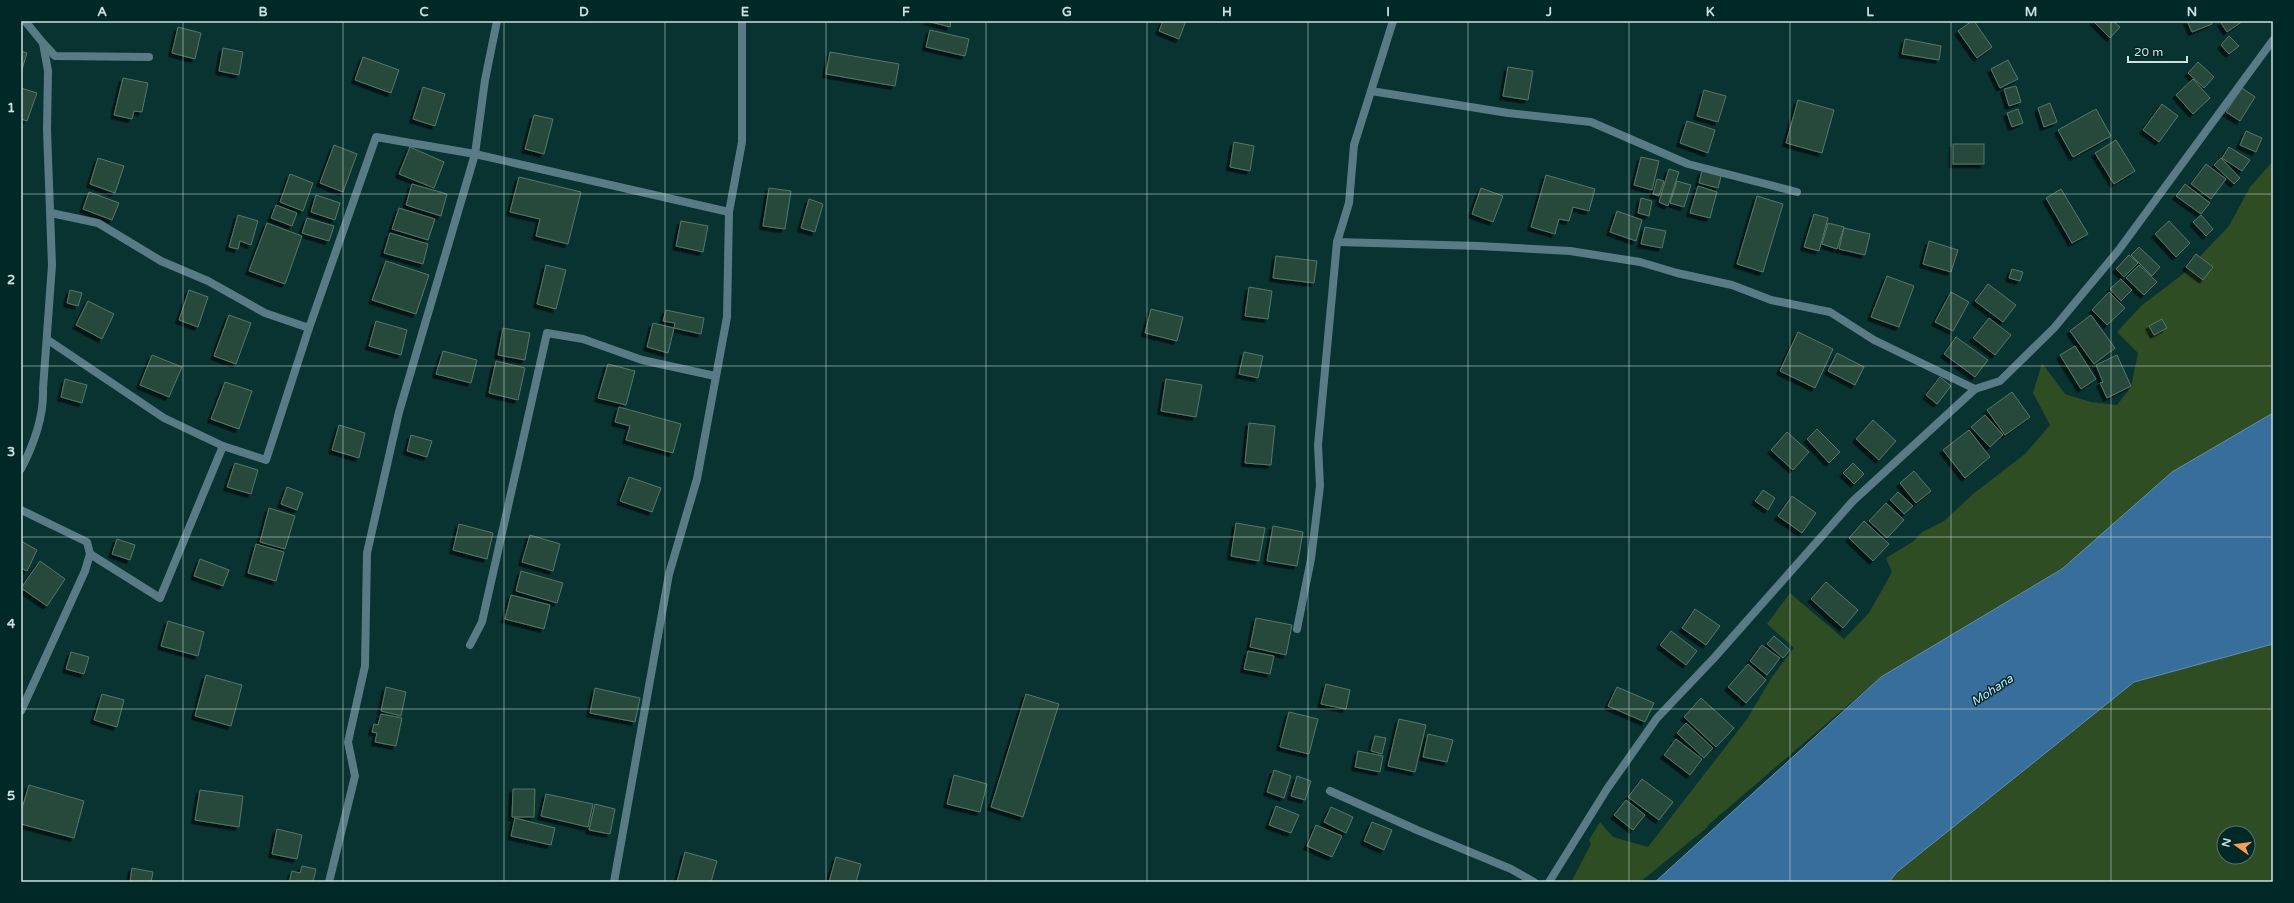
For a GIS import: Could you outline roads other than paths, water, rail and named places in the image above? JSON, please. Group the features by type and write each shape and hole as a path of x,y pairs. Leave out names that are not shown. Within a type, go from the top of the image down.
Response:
{"street":[{"path":"25,21 56,56 149,57"},
{"path":"329,882 355,776 348,742 365,666 367,553 399,412 475,154 485,80 497,21"},
{"path":"614,882 669,574 697,479 727,317 729,212 742,142 742,21"},
{"path":"1297,629 1311,559 1320,486 1318,445 1337,242 1349,203 1354,145 1393,21"},
{"path":"1549,882 1607,789 1657,718 1714,658 1853,501 1975,389 2000,381 2054,328 2118,251 2273,40"},
{"path":"21,469 30,453 44,408 43,389 48,340 52,265 47,130 48,71 43,43"},
{"path":"1371,91 1508,113 1591,122 1688,164 1797,192"},
{"path":"48,340 164,418 224,446 266,460 309,328 376,137 475,154 729,212"},
{"path":"51,213 98,223 161,262 208,281 265,313 309,328"},
{"path":"1337,242 1479,246 1570,251 1640,262 1677,273 1732,285 1771,300 1830,312 1874,340 1975,389"},
{"path":"470,645 482,622 547,333 583,338 642,360 715,376"},
{"path":"90,554 160,598 224,446"},
{"path":"21,510 87,542 90,554 85,571 21,711"},
{"path":"1330,791 1510,869 1534,882"}],"water":[{"name":"Mohana","path":"2273,413 2273,644 2134,682 1897,872 1889,882 1655,882 1881,677 2062,569 2172,472"}]}
